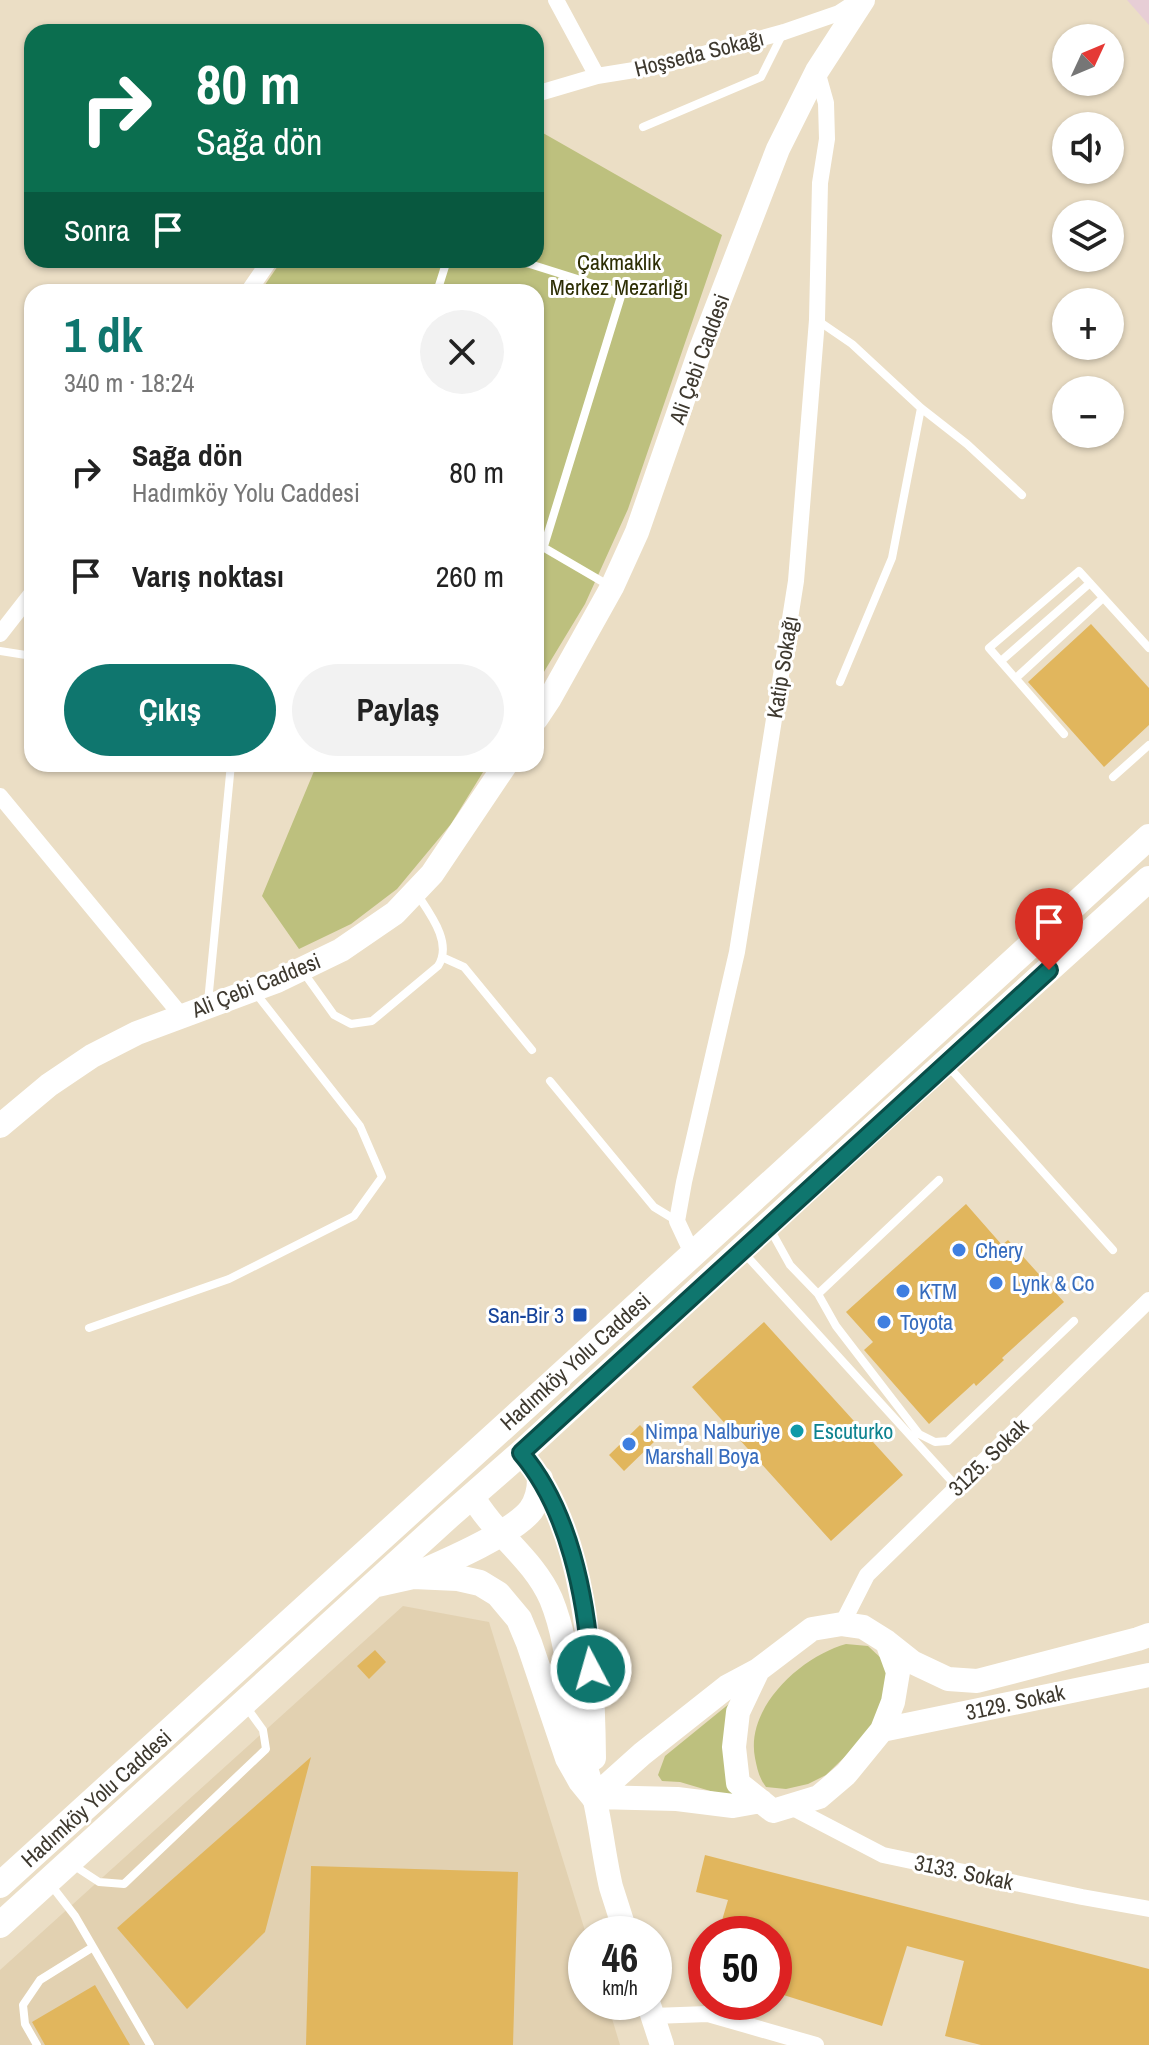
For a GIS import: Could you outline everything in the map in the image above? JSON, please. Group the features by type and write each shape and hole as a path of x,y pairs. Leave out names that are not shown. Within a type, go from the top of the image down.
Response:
{"main road":[{"name":"Hadımköy Yolu Caddesi","path":"0,1885 1149,837"},
{"name":"Hadımköy Yolu Caddesi","path":"0,1925 473,1497 945,1063 1144,889"},
{"path":"473,1497 470,1469 485,1444 506,1441 521,1453"},
{"path":"374,1585 413,1576 449,1561 514,1525 537,1500 540,1479"},
{"path":"413,1576 458,1578 480,1583 498,1594 511,1608 529,1643 568,1758 594,1797"}],"street":[{"path":"556,0 597,76"},
{"name":"Hoşseda Sokağı","path":"544,92 597,76 659,66 784,32 839,13 860,0"},
{"name":"Ali Çebi Caddesi","path":"544,707 612,587 637,532 700,351 778,149 817,71 860,0"},
{"name":"Katip Sokağı","path":"677,1221 737,952 796,581 817,320 820,183 827,139 826,103 817,71"},
{"path":"0,634 24,603"},
{"name":"Ali Çebi Caddesi","path":"0,1126 49,1085 92,1056 137,1033 301,969 341,950 395,913 432,874 501,772"},
{"path":"0,796 181,1015"},
{"path":"677,1221 692,1253"},
{"name":"3125. Sokak","path":"842,1624 867,1575 1149,1300"},
{"path":"521,1453 534,1469 554,1506 579,1580 590,1647 594,1797"},
{"path":"473,1497 532,1569 549,1594 558,1618 569,1663 579,1743 620,1916"},
{"path":"594,1797 642,1754 728,1686 758,1670 812,1629 842,1624 863,1627 912,1662 948,1679 977,1681 1149,1635"},
{"path":"758,1670 738,1712 734,1747 738,1783 773,1811 819,1797 846,1774 882,1730 893,1702 898,1672 887,1642"},
{"name":"3129. Sokak","path":"882,1730 1149,1675"},
{"path":"594,1797 677,1799 733,1806 761,1801"},
{"name":"3133. Sokak","path":"789,1806 883,1855 1149,1909"},
{"path":"672,2011 708,2014 816,2045"},
{"path":"654,2020 662,2045"}],"lane":[{"path":"643,127 761,77 784,32"},
{"path":"542,268 622,293 544,532"},
{"path":"817,320 852,344 1022,495"},
{"path":"840,682 892,558 921,408"},
{"path":"544,546 612,587"},
{"path":"1064,734 989,648 1079,571 1149,648"},
{"path":"1001,661 1090,583"},
{"path":"1016,678 1103,598"},
{"path":"0,651 24,655"},
{"path":"1113,777 1149,745"},
{"path":"208,1006 230,772"},
{"path":"301,969 334,1015 351,1024 372,1021 444,958 444,944 433,918 415,892"},
{"path":"444,958 464,967 532,1050"},
{"path":"89,1328 229,1279 354,1216 382,1177 360,1126 252,990"},
{"path":"945,1063 1113,1250"},
{"path":"550,1081 654,1207 677,1221"},
{"path":"818,1294 939,1180"},
{"path":"768,1225 790,1265 818,1294 836,1326 919,1434 935,1442 948,1441 1074,1321"},
{"path":"741,1250 957,1487"},
{"path":"69,1863 99,1882 124,1884 266,1749 263,1730 244,1704"},
{"path":"48,1881 75,1916 150,2045"},
{"path":"37,2045 25,2024 23,2005 40,1980 93,1947"}],"shaded area":[{"path":"1127,0 1149,0 1149,25"},
{"path":"403,1606 489,1622 580,1916 568,1916 568,2020 612,2020 620,2045 0,2045 0,1970"}],"green space":[{"name":"Çakmaklık Merkez Mezarlığı","path":"544,134 722,235 628,509 585,604 544,672 544,284 266,284 276,268 544,268"},
{"path":"314,772 483,772 451,824 397,889 351,924 299,949 262,896"},
{"path":"846,1644 868,1646 883,1660 887,1671 886,1703 860,1742 826,1775 808,1784 786,1789 766,1787 755,1758 754,1739 768,1703 795,1672 829,1650"},
{"path":"735,1699 734,1798 680,1782 662,1781 658,1775 665,1756"}],"building":[{"path":"1091,624 1149,688 1149,725 1104,767 1028,682"},
{"path":"966,1204 1002,1245 1008,1240 1064,1302 976,1386 974,1383 929,1424 864,1350 873,1342 846,1312"},
{"name":"Escuturko","path":"764,1322 903,1475 831,1541 692,1387"},
{"path":"640,1425 655,1441 624,1471 609,1455"},
{"path":"375,1650 386,1662 369,1679 357,1666"},
{"path":"311,1757 265,1932 187,2009 117,1928"},
{"path":"705,1855 1149,1969 1149,2045 981,2045 945,2036 964,1961 907,1946 882,2026 792,1998 792,1916 723,1916 728,1900 696,1892"},
{"path":"311,1866 518,1872 513,2045 306,2045"},
{"path":"95,1985 130,2045 45,2045 32,2022"}],"place":[{"name":"Chery","path":"959,1250"},
{"name":"Lynk & Co","path":"996,1283"},
{"name":"KTM","path":"903,1291"},
{"name":"San-Bir 3","path":"580,1315"},
{"name":"Toyota","path":"884,1322"},
{"name":"Escuturko","path":"797,1431"},
{"name":"Nimpa Nalburiye Marshall Boya","path":"629,1444"}],"route":[{"path":"591,1669 579,1580 568,1543 536,1471 521,1453 1049,970"}]}
